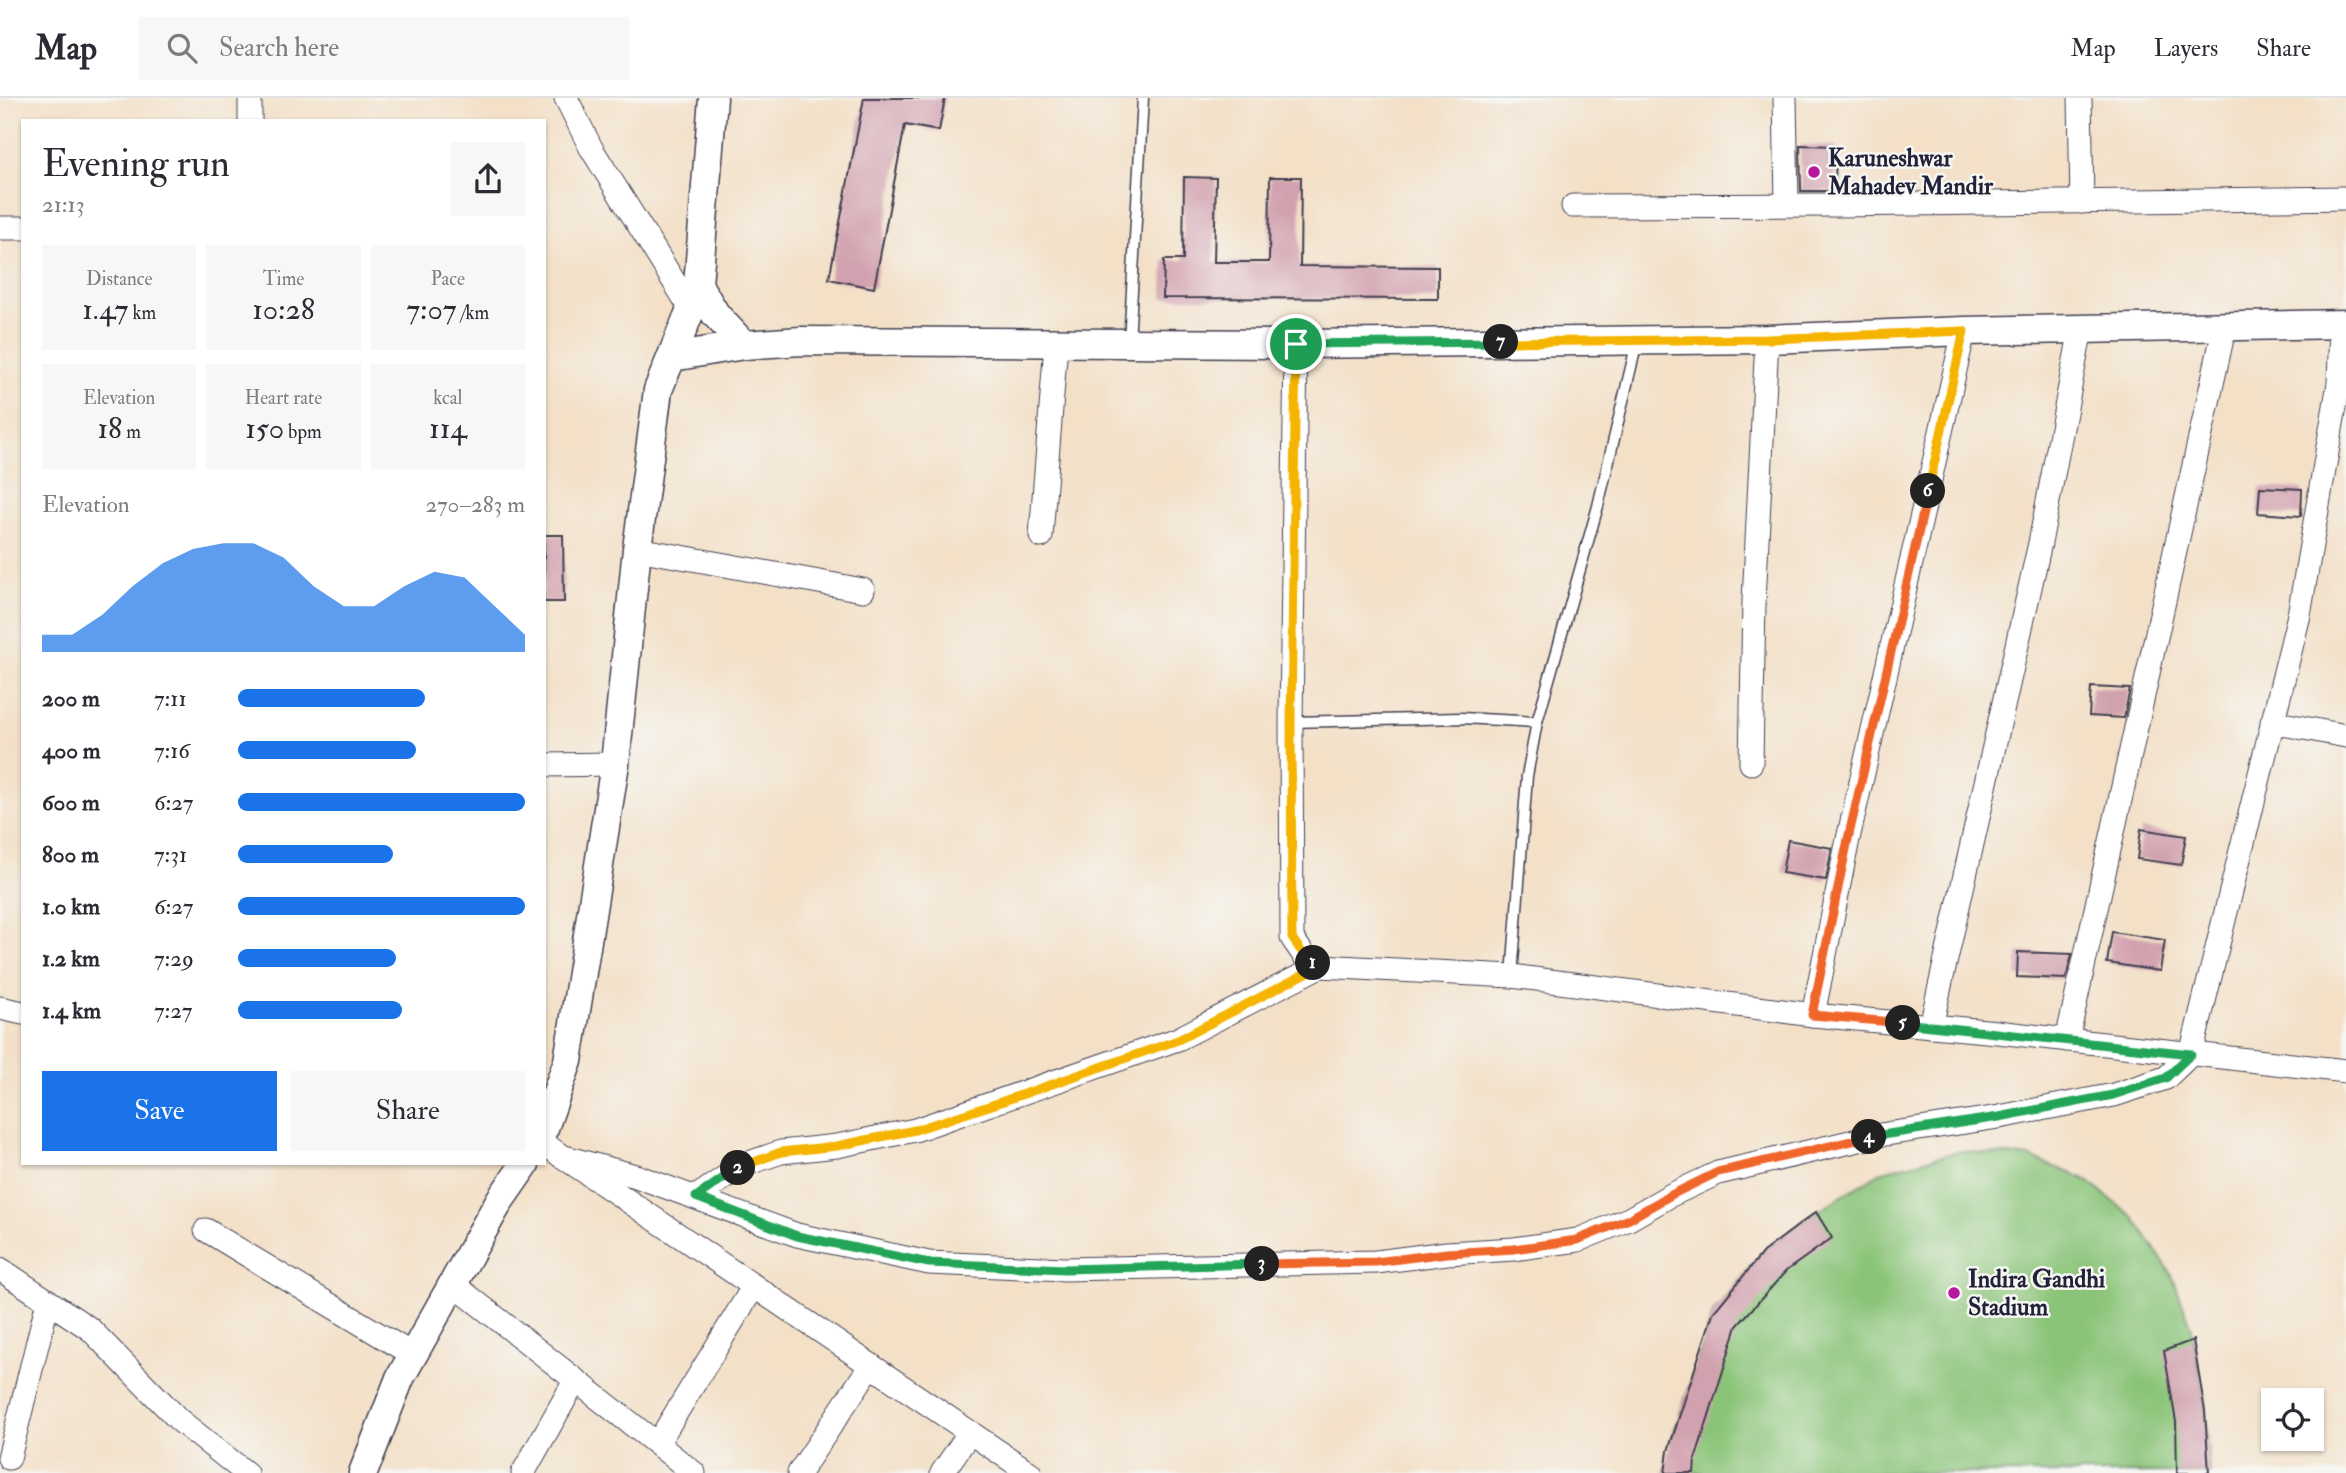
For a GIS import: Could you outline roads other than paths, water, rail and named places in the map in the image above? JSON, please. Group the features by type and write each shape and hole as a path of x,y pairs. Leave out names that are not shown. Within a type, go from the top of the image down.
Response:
{"street":[{"path":"250,98 250,119"},
{"path":"566,98 591,148 694,297 716,315 744,345"},
{"path":"546,1122 568,1061 615,764 637,549 658,390 694,297 713,98"},
{"path":"1785,98 1787,204"},
{"path":"2080,98 2082,202"},
{"path":"1573,206 2346,198"},
{"path":"0,228 21,228"},
{"path":"553,1150 696,1197 797,1236 929,1263 1065,1269 1363,1262 1514,1249 1577,1240 1629,1219 1718,1172 1880,1135 1999,1117 2113,1095 2166,1078 2191,1054 2298,615 2337,397 2344,324 1964,331 1767,339 1296,344 801,341 744,345 673,357"},
{"path":"2067,1040 2225,325"},
{"path":"1931,1026 2040,543 2081,329"},
{"path":"1812,1015 1848,839 1964,331"},
{"path":"1751,762 1754,601 1767,339"},
{"path":"1041,536 1056,344"},
{"path":"1296,344 1291,722 1292,938 1308,961 1320,966 1512,976 1812,1015 2346,1071"},
{"path":"637,549 863,590"},
{"path":"2272,722 2346,736"},
{"path":"546,765 615,764"},
{"path":"696,1197 743,1165 781,1152 837,1146 915,1130 1178,1040 1320,966"},
{"path":"0,1008 21,1013"},
{"path":"553,1150 1030,1473"},
{"path":"363,1473 400,1378 500,1200 523,1165"},
{"path":"206,1230 413,1355"},
{"path":"0,1269 90,1329 179,1420 246,1473"},
{"path":"453,1284 694,1473"},
{"path":"657,1444 754,1286"},
{"path":"9,1458 48,1301"},
{"path":"799,1473 871,1365"},
{"path":"523,1473 575,1381"},
{"path":"942,1473 970,1433"}],"lane":[{"path":"1129,344 1143,98"},
{"path":"1512,976 1527,776 1537,722 1598,506 1638,340"},
{"path":"1291,722 1461,718 1537,722"}],"place":[{"name":"Karuneshwar Mahadev Mandir","path":"1814,172"},
{"name":"Indira Gandhi Stadium","path":"1954,1293"}]}
